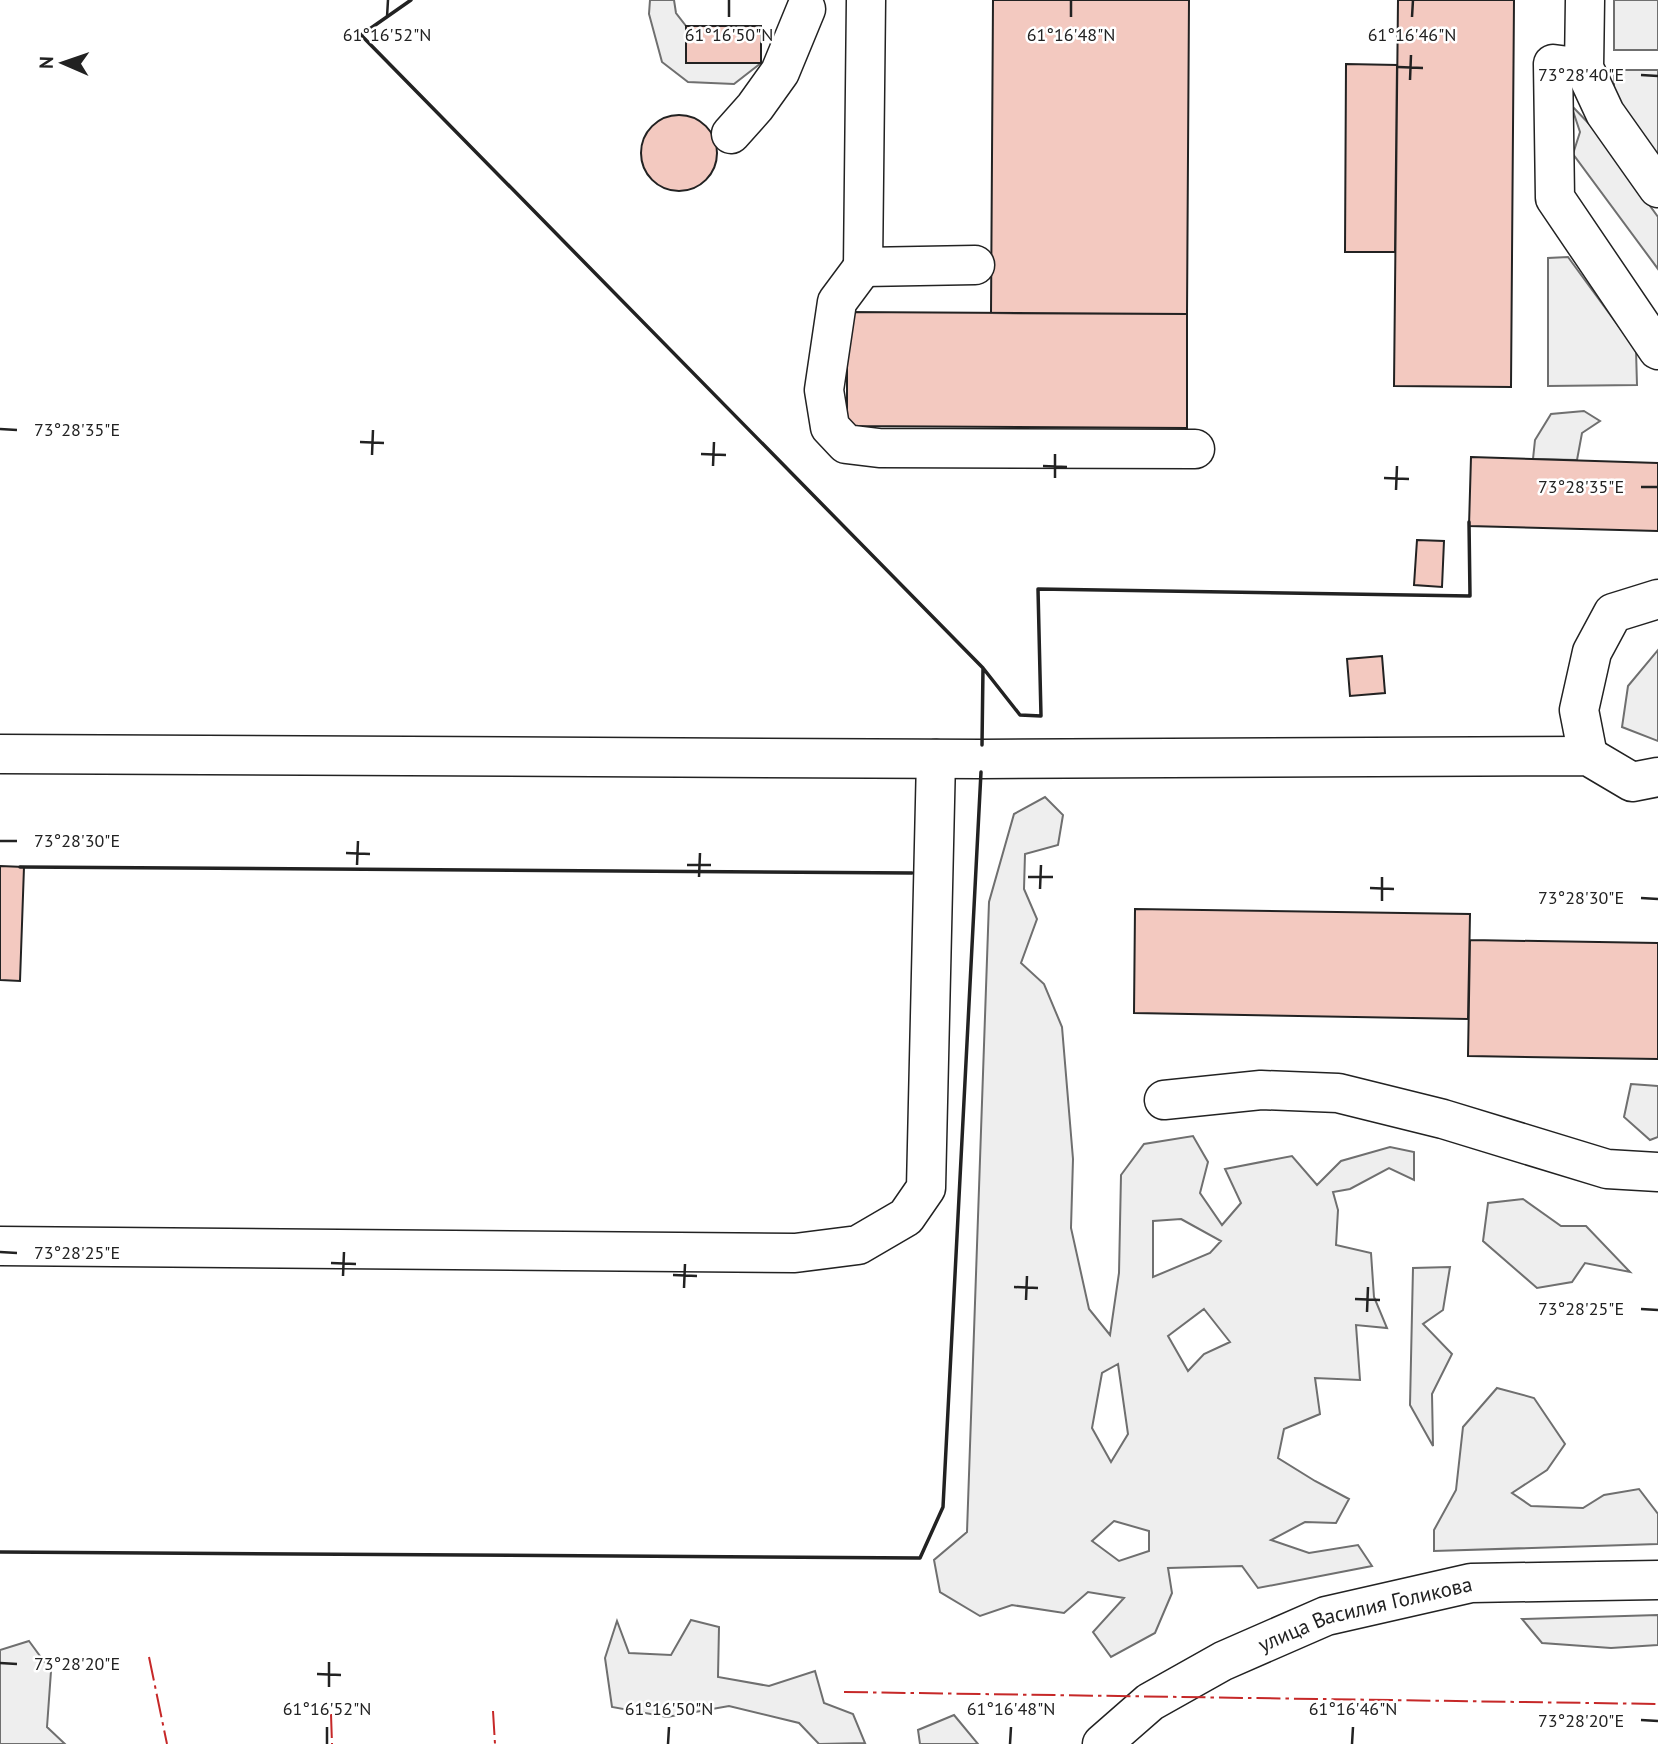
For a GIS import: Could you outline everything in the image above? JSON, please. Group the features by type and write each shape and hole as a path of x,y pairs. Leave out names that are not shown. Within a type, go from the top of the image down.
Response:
{"street":[{"path":"1585,0 1584,68 1605,113 1658,188"},
{"path":"731,134 755,107 779,72 798,4 866,8 863,267 837,302 824,390 830,427 846,444 879,449 1195,449"},
{"path":"1584,68 1553,64 1555,198 1658,350"},
{"path":"863,267 975,265"},
{"path":"1588,756 1579,710 1592,652 1613,613 1658,599"},
{"path":"0,754 936,759 1588,756 1632,782 1658,777"},
{"path":"0,1246 796,1253 858,1245 906,1217 926,1188 936,759"},
{"path":"1164,1100 1261,1090 1338,1093 1443,1119 1607,1169 1658,1172"},
{"name":"улица Василия Голикова","path":"1102,1744 1150,1702 1223,1661 1325,1616 1471,1583 1658,1580"}],"shaded area":[{"path":"650,0 674,0 676,13 686,26 687,63 761,63 734,84 688,82 662,62 649,14"},
{"path":"1614,0 1658,0 1658,50 1614,50"},
{"path":"1614,70 1658,70 1658,168 1614,108"},
{"path":"1571,105 1595,130 1658,217 1658,269 1573,154 1580,132"},
{"path":"1568,257 1636,350 1637,385 1548,386 1548,258"},
{"path":"1584,411 1600,421 1582,433 1577,460 1533,459 1535,440 1551,414"},
{"path":"1658,650 1658,741 1622,727 1628,686"},
{"path":"1045,797 1063,815 1058,845 1025,854 1024,889 1037,919 1021,963 1044,984 1062,1027 1073,1159 1071,1228 1089,1309 1110,1335 1119,1273 1121,1175 1144,1144 1193,1136 1208,1162 1200,1193 1222,1225 1241,1203 1225,1169 1292,1156 1317,1185 1341,1161 1390,1147 1414,1152 1414,1180 1389,1168 1350,1189 1333,1192 1338,1210 1336,1245 1371,1253 1374,1297 1387,1328 1356,1325 1360,1380 1315,1378 1320,1414 1284,1429 1278,1458 1349,1499 1336,1523 1305,1522 1271,1540 1309,1553 1358,1545 1372,1566 1258,1588 1242,1566 1168,1568 1172,1593 1155,1633 1111,1657 1093,1632 1124,1598 1088,1592 1064,1613 1012,1605 980,1616 940,1592 934,1560 967,1532 989,902 1014,814","holes":["1181,1219 1221,1241 1210,1253 1153,1277 1153,1221","1204,1309 1230,1342 1204,1354 1188,1371 1168,1336","1118,1364 1128,1434 1111,1462 1092,1428 1102,1373","1114,1521 1149,1531 1149,1551 1119,1561 1092,1541"]},
{"path":"1631,1084 1658,1086 1658,1137 1650,1140 1624,1117"},
{"path":"1523,1199 1561,1226 1586,1226 1630,1272 1585,1263 1572,1282 1537,1288 1483,1241 1488,1203"},
{"path":"1450,1267 1443,1310 1423,1324 1452,1354 1432,1394 1433,1446 1410,1405 1413,1268"},
{"path":"1497,1388 1534,1398 1565,1444 1547,1470 1512,1493 1531,1506 1583,1508 1604,1495 1639,1489 1658,1514 1658,1544 1434,1551 1434,1530 1456,1490 1463,1427"},
{"path":"1658,1615 1658,1645 1611,1648 1542,1643 1522,1619"},
{"path":"691,1620 719,1627 718,1677 769,1686 815,1671 824,1703 853,1714 865,1743 819,1744 799,1723 729,1706 667,1717 612,1707 605,1658 617,1621 629,1653 671,1655"},
{"path":"29,1641 51,1671 47,1727 65,1744 0,1744 0,1650"},
{"path":"954,1715 978,1744 920,1744 918,1730"}],"building":[{"path":"993,0 1189,0 1187,314 991,313"},
{"path":"1398,0 1514,0 1511,387 1394,386"},
{"path":"686,26 761,26 761,63 686,63"},
{"path":"1346,64 1397,65 1395,252 1345,252"},
{"path":"687,115 700,121 711,132 717,145 715,168 700,185 687,191 671,191 658,185 643,168 641,145 647,132 664,117"},
{"path":"847,312 1187,314 1187,428 847,426"},
{"path":"1471,457 1658,463 1658,531 1469,526"},
{"path":"1417,540 1444,541 1442,587 1414,585"},
{"path":"1382,656 1385,693 1350,696 1347,659"},
{"path":"0,866 24,867 20,981 0,980"},
{"path":"1135,909 1470,914 1468,1019 1134,1013"},
{"path":"1470,940 1658,943 1658,1059 1468,1056"}],"wall":[{"path":"411,0 361,35 983,668 1020,715 1041,716 1038,589 1470,596 1469,522"},
{"path":"982,745 983,668"},
{"path":"0,1552 920,1558 943,1507 981,772"},
{"path":"20,867 912,873"}],"power":[{"path":"149,1657 167,1744"},
{"path":"844,1692 1658,1704"},
{"path":"493,1711 495,1744"},
{"path":"331,1714 332,1744"}]}
